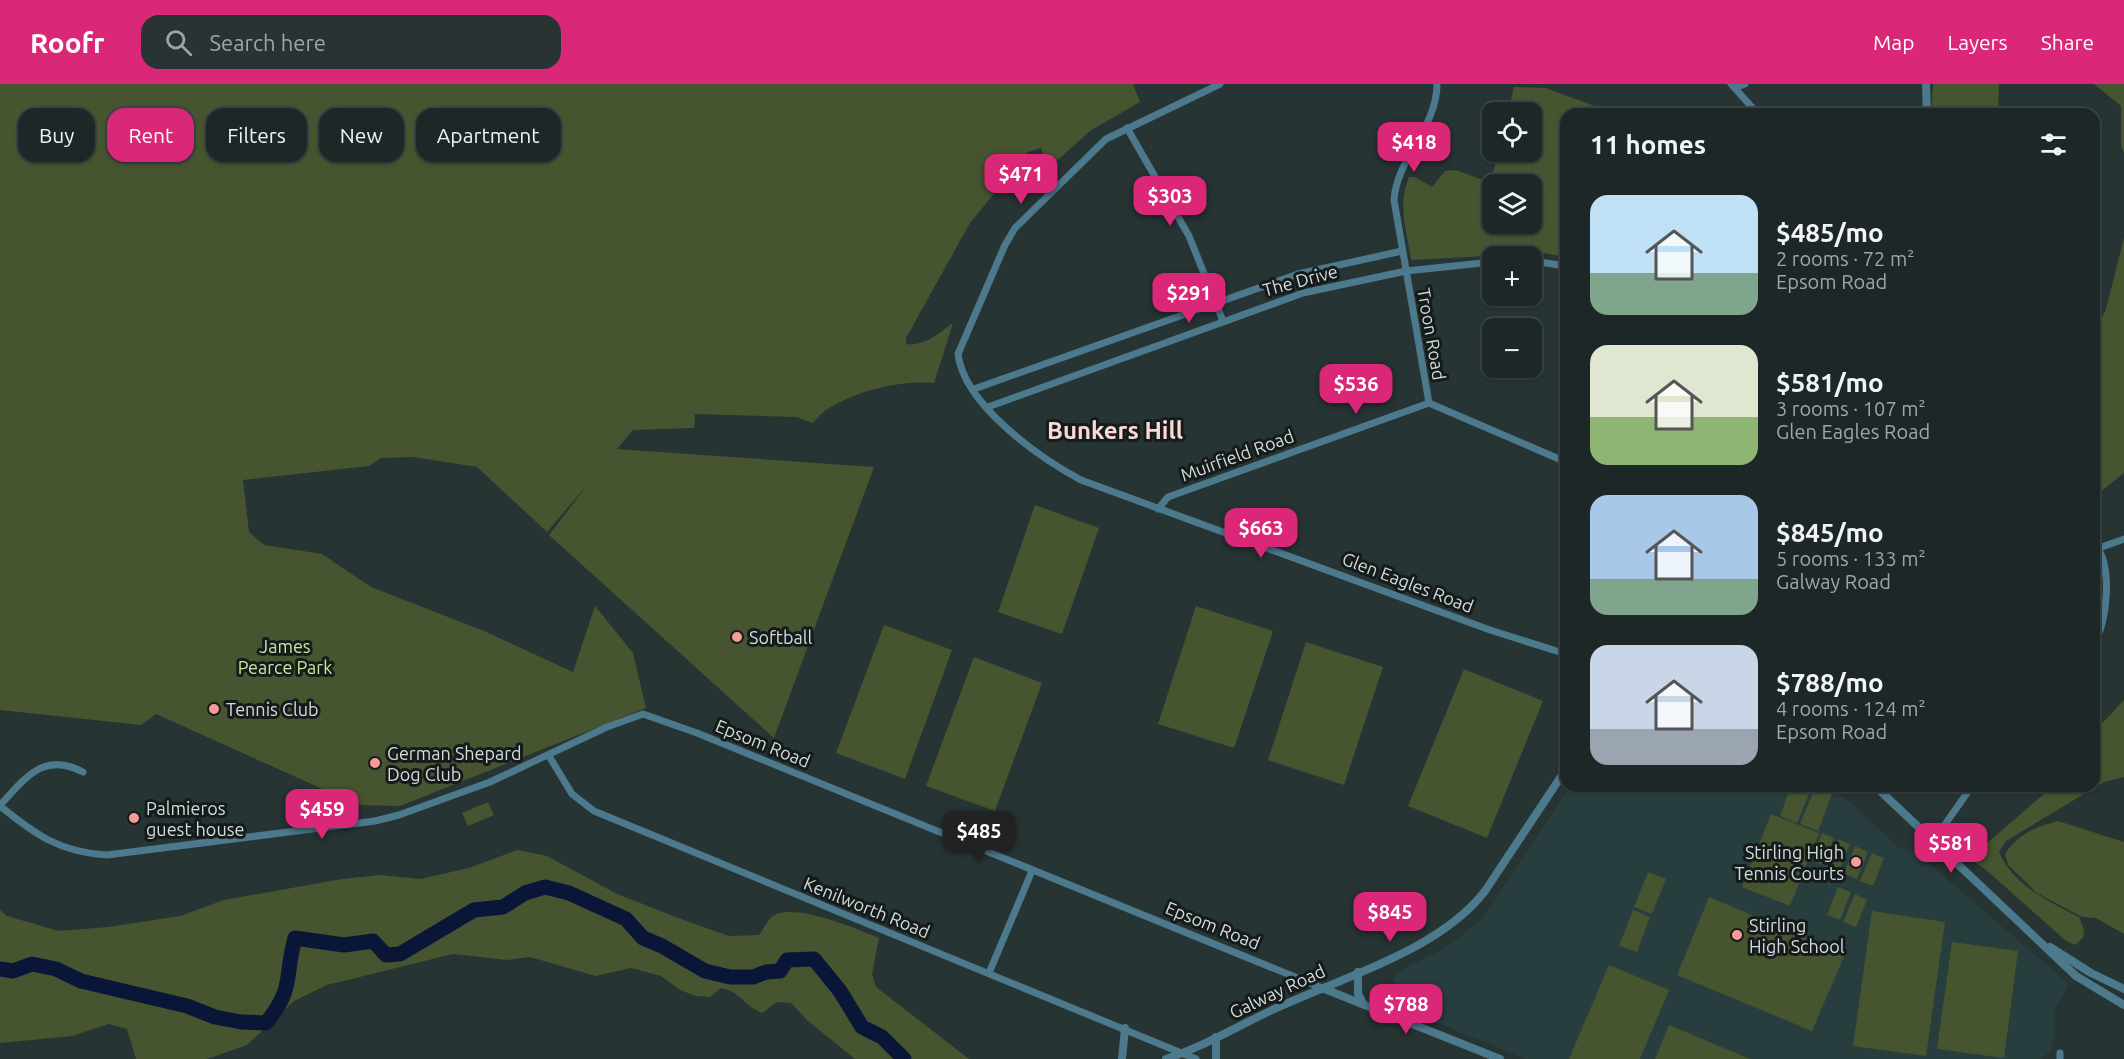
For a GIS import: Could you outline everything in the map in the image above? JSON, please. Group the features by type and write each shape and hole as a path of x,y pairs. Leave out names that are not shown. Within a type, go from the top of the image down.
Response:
{"street":[{"name":"Glen Eagles Road","path":"1220,84 1126,128 1098,145 1010,236 958,354 963,371 988,407 1018,439 1047,461 1082,480 1490,630 1560,652"},
{"name":"Troon Road","path":"1429,403 1402,251 1395,190 1399,174 1432,115 1437,84"},
{"path":"1734,86 1745,84"},
{"path":"1926,84 1927,108"},
{"path":"1734,86 1753,108"},
{"path":"1126,128 1189,236 1223,321"},
{"name":"The Drive","path":"974,389 1298,274 1402,251"},
{"path":"1542,262 1560,265"},
{"name":"The Drive","path":"988,407 1303,293 1406,271 1482,263"},
{"path":"1429,403 1560,459"},
{"name":"Muirfield Road","path":"1158,509 1168,497 1429,403"},
{"path":"2100,545 2124,539"},
{"path":"2100,553 2106,586 2100,629"},
{"name":"Epsom Road","path":"0,805 31,831 55,845 76,852 106,855 375,821 445,800 549,756 607,727 643,714 689,730 1500,1059"},
{"name":"Kenilworth Road","path":"549,756 572,794 594,811 1196,1059"},
{"path":"0,805 29,774 44,766 60,763 83,772"},
{"name":"Galway Road","path":"1166,1059 1185,1053 1441,932 1472,907 1560,778"},
{"path":"1882,792 2076,976 2124,1005"},
{"path":"1934,840 1968,792"},
{"path":"989,973 1032,871"},
{"path":"2044,944 2091,974 2124,989"},
{"path":"1358,972 1358,994 1363,1003"},
{"path":"1122,1059 1125,1028"},
{"path":"1216,1037 1216,1059"}],"shaded area":[{"name":"Stirling High School","path":"1567,792 1835,792 1849,801 1898,847 1913,850 2069,984 2054,1011 2055,1033 2050,1051 2041,1059 1526,1059 1400,1007 1394,997 1394,978 1401,970 1442,950 1483,919"}],"green space":[{"name":"James Pearce Park","path":"0,84 1133,84 1140,102 1090,131 1048,169 1041,148 1028,152 970,223 906,338 906,344 919,343 953,323 934,383 907,383 864,392 826,410 813,423 796,417 695,414 694,428 633,430 617,449 874,467 774,738 549,535 589,483 547,532 477,467 413,457 381,458 369,466 243,480 249,532 264,545 322,554 371,587 484,631 573,672 595,606 633,653 646,708 400,806 358,805 156,714 141,725 0,710"},
{"path":"1933,84 1999,84 1998,108 1931,108"},
{"path":"2094,84 2124,84 2124,153 2121,146 2121,106"},
{"path":"1514,87 1546,88 1600,108 1560,108 1560,256 1542,253 1542,246 1482,246 1482,256 1411,260 1403,208 1405,187 1409,177 1415,177 1432,187 1445,171 1456,170 1482,180 1482,234 1542,234 1542,174 1493,174 1496,162 1542,162 1542,102 1510,102"},
{"path":"2124,238 2124,473 2100,492 2100,322 2106,309"},
{"path":"1035,505 1099,528 1062,634 998,612"},
{"path":"1196,606 1273,631 1234,748 1158,724"},
{"path":"884,625 952,650 905,779 836,753"},
{"path":"1306,642 1383,667 1344,785 1268,760"},
{"path":"974,657 1042,683 995,811 926,786"},
{"path":"1464,669 1543,701 1487,838 1408,806"},
{"path":"2124,700 2124,777 2100,784 2100,726"},
{"path":"1789,792 1810,792 1797,823 1780,816"},
{"path":"1813,792 1832,794 1818,831 1800,824"},
{"path":"2046,792 2087,792 2006,841 1999,852 2005,864 2023,883 2044,898 2079,917 2084,930 2083,938 2075,945 2066,941 1985,869 1974,862 1979,850"},
{"path":"488,802 494,815 468,826 462,813"},
{"path":"1771,814 1819,833 1790,906 1742,887"},
{"path":"2058,821 2124,842 2124,934 2096,918 2082,917 2037,893 2008,865 2005,854 2021,836"},
{"path":"1822,833 1834,838 1823,865 1811,860"},
{"path":"1838,839 1850,844 1839,871 1826,866"},
{"name":"Stirling High Tennis Courts","path":"1855,846 1868,852 1857,879 1844,873"},
{"path":"517,850 547,856 617,894 729,936 759,935 773,916 796,912 826,918 879,938 872,974 876,987 969,1059 855,1059 808,1021 791,1003 776,1002 763,1013 728,990 721,988 710,997 696,996 680,990 661,976 631,968 596,976 530,957 507,960 453,954 327,985 294,1001 247,1045 207,1059 136,1059 127,1029 109,1024 72,1036 0,1043 0,910 7,916 59,931 108,927 180,916 224,900 342,879 380,875 420,879 469,868"},
{"path":"1872,853 1884,858 1873,886 1860,881"},
{"path":"1648,872 1666,879 1652,914 1634,907"},
{"path":"1838,887 1851,892 1840,920 1827,915"},
{"path":"1855,894 1867,900 1856,927 1843,922"},
{"path":"1709,897 1845,954 1812,1031 1677,975"},
{"path":"1633,910 1650,917 1637,952 1619,946"},
{"path":"1872,911 1945,922 1926,1056 1853,1046"},
{"path":"1952,942 2018,951 2004,1058 1937,1049"},
{"path":"1609,965 1669,990 1640,1059 1569,1059"},
{"path":"1669,1025 1750,1059 1655,1059"}],"waterway":[{"path":"0,969 13,971 32,964 56,969 81,981 187,1006 215,1017 241,1022 266,1023 285,991 295,938 344,945 373,941 386,955 400,954 474,910 503,907 525,893 545,887 569,893 626,919 643,938 662,946 705,971 730,977 753,977 766,972 780,971 787,960 814,959 840,991 862,1027 882,1037 904,1059"}],"place":[{"name":"Softball","path":"737,637"},
{"name":"Tennis Club","path":"214,709"},
{"name":"German Shepard Dog Club","path":"375,763"},
{"name":"Palmieros guest house","path":"134,818"},
{"name":"Stirling High Tennis Courts","path":"1856,862"},
{"name":"Stirling High School","path":"1737,935"}],"district":[{"name":"Bunkers Hill","path":"1115,430"}]}
